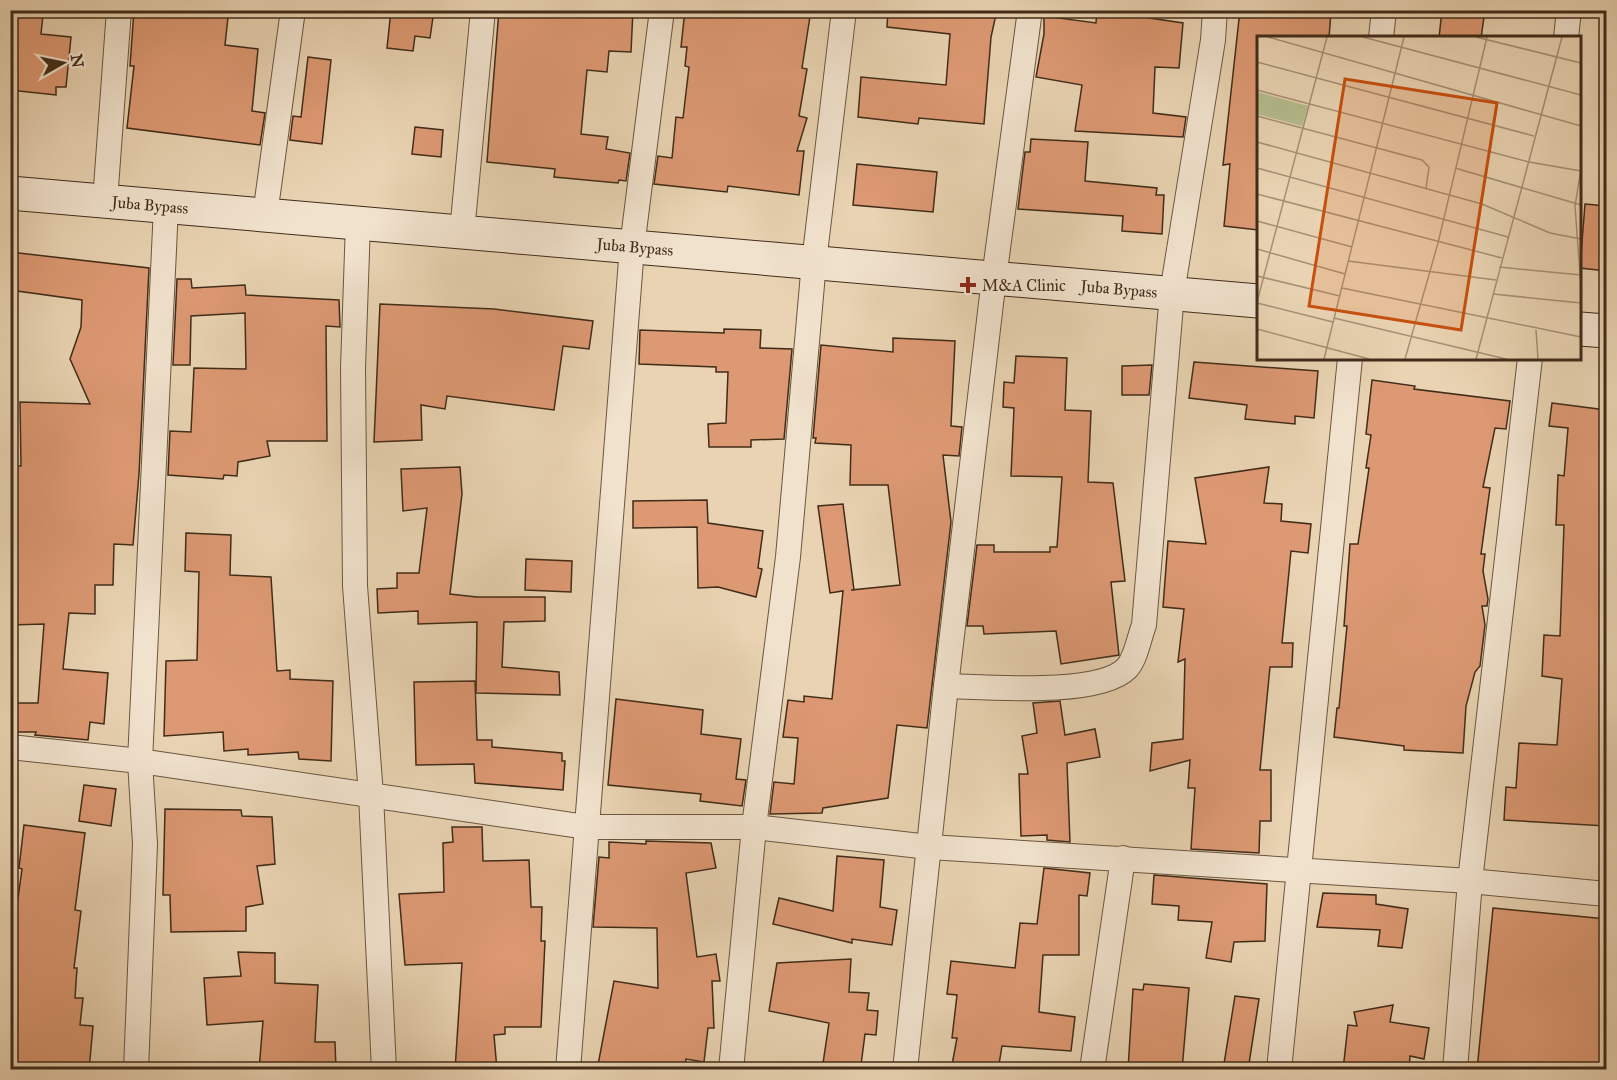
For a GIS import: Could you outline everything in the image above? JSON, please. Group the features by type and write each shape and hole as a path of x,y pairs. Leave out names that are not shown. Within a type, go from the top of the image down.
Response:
{"main road":[{"name":"Juba Bypass","path":"10,193 1257,301"},
{"path":"1581,328 1606,331"}],"street":[{"path":"105,201 119,10"},
{"path":"265,215 293,10"},
{"path":"462,232 483,10"},
{"path":"568,1070 632,247 662,10"},
{"path":"732,1070 754,827 788,557 814,262 844,10"},
{"path":"905,1070 946,686 994,278 1030,10"},
{"path":"946,686 1040,689 1100,682 1119,676 1130,666 1144,625 1172,293 1213,40 1215,10"},
{"path":"1382,36 1384,10"},
{"path":"1566,36 1569,10"},
{"path":"136,1070 145,844 140,760 166,207"},
{"path":"358,223 353,368 356,586 371,795 384,1070"},
{"path":"1279,1070 1350,360"},
{"path":"1455,1070 1470,881 1530,360"},
{"path":"10,747 140,760 586,827 754,827 929,847 1470,881 1606,894"},
{"path":"1092,1070 1123,858"}],"building":[{"path":"134,10 190,10 189,13 228,17 225,45 258,49 252,111 265,113 260,145 127,128 134,66 130,66"},
{"path":"391,10 434,10 430,38 415,36 413,51 387,48"},
{"path":"499,10 633,10 631,52 609,51 607,72 587,70 581,134 608,137 606,149 630,153 626,181 619,180 618,183 554,177 555,169 487,162"},
{"path":"685,10 811,10 802,68 807,69 799,116 807,118 797,151 804,151 799,195 728,186 727,192 654,184 658,156 672,158 676,117 683,118 689,67 685,66 687,47 681,47"},
{"path":"888,10 997,10 991,37 984,124 919,118 918,124 858,117 861,77 946,85 950,34 887,27"},
{"path":"1097,10 1143,10 1143,17 1183,23 1179,68 1155,67 1153,113 1186,117 1183,137 1075,131 1082,85 1036,77 1044,34 1044,16 1096,23"},
{"path":"1240,10 1331,12 1329,36 1257,36 1257,230 1224,226 1230,164 1223,165"},
{"path":"1442,10 1485,10 1481,36 1439,36"},
{"path":"10,12 43,15 41,34 71,37 66,87 56,87 56,95 10,90"},
{"path":"308,57 331,60 322,144 290,140 293,116 301,117"},
{"path":"415,127 443,130 441,157 412,154"},
{"path":"1031,139 1088,142 1085,181 1157,188 1156,195 1164,195 1162,234 1122,231 1123,216 1018,209 1025,152 1030,152"},
{"path":"857,164 937,172 933,212 853,205"},
{"path":"1585,204 1606,206 1606,271 1581,268"},
{"path":"10,252 149,268 139,474 133,545 114,544 113,585 95,585 95,614 69,613 63,669 108,673 104,724 90,722 88,740 35,735 36,732 10,732 10,703 38,703 44,624 10,625 10,465 21,466 20,402 90,404 70,359 81,327 82,300 10,290"},
{"path":"177,279 191,279 192,288 245,285 246,295 339,300 340,327 326,326 327,441 267,441 270,456 238,462 237,476 224,475 223,479 168,475 170,431 191,432 194,368 246,369 245,313 191,316 190,365 173,365"},
{"path":"380,304 494,309 593,321 589,349 563,346 554,410 447,396 445,409 421,405 422,440 374,442"},
{"path":"724,329 761,330 760,348 792,349 784,439 751,440 751,447 709,447 708,424 726,423 728,372 716,372 716,367 639,364 640,330 724,333"},
{"path":"893,338 955,341 951,426 962,427 959,456 943,455 951,522 927,728 897,725 888,798 823,808 822,813 770,814 774,782 794,784 798,738 783,737 788,700 804,702 804,696 832,699 843,591 830,593 818,506 843,504 854,590 900,585 888,485 850,485 851,445 815,443 816,438 813,438 821,345 893,352"},
{"path":"1016,356 1067,358 1065,410 1091,411 1088,482 1113,483 1125,581 1111,582 1119,655 1061,664 1056,631 984,634 983,626 967,626 977,545 994,545 994,552 1050,552 1050,547 1057,547 1062,477 1011,476 1014,408 1003,407 1004,382 1014,383"},
{"path":"1194,362 1318,371 1314,418 1295,416 1295,424 1245,419 1247,405 1189,398"},
{"path":"1152,365 1149,395 1122,395 1122,366"},
{"path":"1372,380 1415,386 1414,389 1510,401 1506,429 1495,428 1483,487 1490,488 1481,554 1485,554 1483,571 1488,599 1487,606 1482,606 1485,625 1480,666 1475,672 1466,706 1463,753 1404,750 1404,746 1334,737 1347,626 1344,626 1350,544 1358,544 1369,468 1366,468 1371,435 1366,434"},
{"path":"1552,403 1606,410 1606,826 1504,820 1506,787 1516,788 1519,743 1557,745 1562,679 1542,676 1544,635 1560,636 1564,525 1556,525 1558,475 1564,476 1568,428 1549,426"},
{"path":"460,467 462,494 450,594 477,597 545,597 545,621 504,622 502,667 559,672 560,695 476,693 477,622 418,624 418,611 378,613 377,589 397,588 397,573 419,573 427,508 403,511 401,469"},
{"path":"1269,467 1264,503 1282,504 1281,521 1311,524 1308,553 1291,551 1282,643 1293,643 1292,667 1270,667 1260,770 1271,770 1271,821 1260,821 1259,853 1191,849 1195,788 1188,788 1190,760 1150,771 1152,743 1183,739 1185,659 1178,662 1184,609 1163,607 1168,541 1206,544 1195,478"},
{"path":"707,500 708,523 763,531 758,568 762,569 756,597 718,587 698,588 697,527 633,528 633,501"},
{"path":"186,533 231,535 230,575 271,577 277,671 290,670 290,679 333,681 331,761 299,759 298,752 248,755 248,749 224,751 223,732 164,736 166,661 197,660 199,572 185,571"},
{"path":"526,559 572,561 571,592 525,590"},
{"path":"475,681 477,740 492,740 492,747 562,753 562,761 565,761 563,790 475,783 474,764 416,765 414,682"},
{"path":"616,699 703,710 701,734 741,739 736,779 746,780 742,806 700,801 701,794 608,785"},
{"path":"1060,701 1065,735 1095,729 1100,757 1067,763 1070,842 1047,840 1047,835 1021,836 1019,774 1028,774 1022,736 1037,733 1033,703"},
{"path":"84,785 116,789 111,826 79,821"},
{"path":"165,809 241,810 242,816 272,817 275,864 257,866 263,904 246,907 246,931 171,932 170,895 163,895"},
{"path":"24,825 85,833 75,910 81,911 74,968 77,968 75,998 83,998 80,1025 93,1026 89,1070 10,1070 10,957 22,869 19,868"},
{"path":"452,827 482,827 483,861 529,860 531,907 542,907 541,941 545,941 541,1027 505,1027 505,1034 494,1035 497,1070 455,1070 462,963 405,965 399,894 444,892 443,843 453,842"},
{"path":"646,841 711,843 716,868 686,873 697,957 716,954 720,981 712,981 714,1028 708,1028 704,1062 686,1059 684,1070 597,1070 614,981 658,988 657,928 593,927 599,857 609,858 609,842 646,844"},
{"path":"837,856 884,860 880,907 897,910 892,945 852,939 852,943 773,924 779,898 833,911"},
{"path":"1044,868 1090,873 1087,896 1079,895 1079,955 1043,955 1039,1012 1075,1017 1071,1051 1002,1046 998,1070 951,1070 957,1038 952,1038 957,995 947,994 951,961 1015,968 1020,923 1037,924"},
{"path":"1154,875 1267,884 1265,941 1234,942 1231,962 1206,958 1212,922 1178,920 1179,906 1152,904"},
{"path":"1323,893 1376,895 1376,904 1408,909 1402,948 1378,946 1380,930 1317,927"},
{"path":"1493,908 1606,919 1606,1070 1477,1070"},
{"path":"238,952 275,953 275,983 318,985 315,1042 335,1042 336,1070 259,1070 263,1021 207,1025 204,978 241,976"},
{"path":"851,959 849,992 869,993 867,1010 878,1011 876,1035 865,1034 861,1065 846,1064 845,1070 822,1070 829,1023 769,1011 777,963"},
{"path":"1144,984 1189,988 1182,1070 1128,1070 1133,989 1143,990"},
{"path":"1235,996 1259,999 1248,1070 1223,1070"},
{"path":"1393,1005 1390,1022 1429,1028 1424,1059 1410,1056 1409,1070 1343,1070 1348,1025 1357,1026 1354,1012"}],"place":[{"name":"M&A Clinic","path":"968,285"}]}
